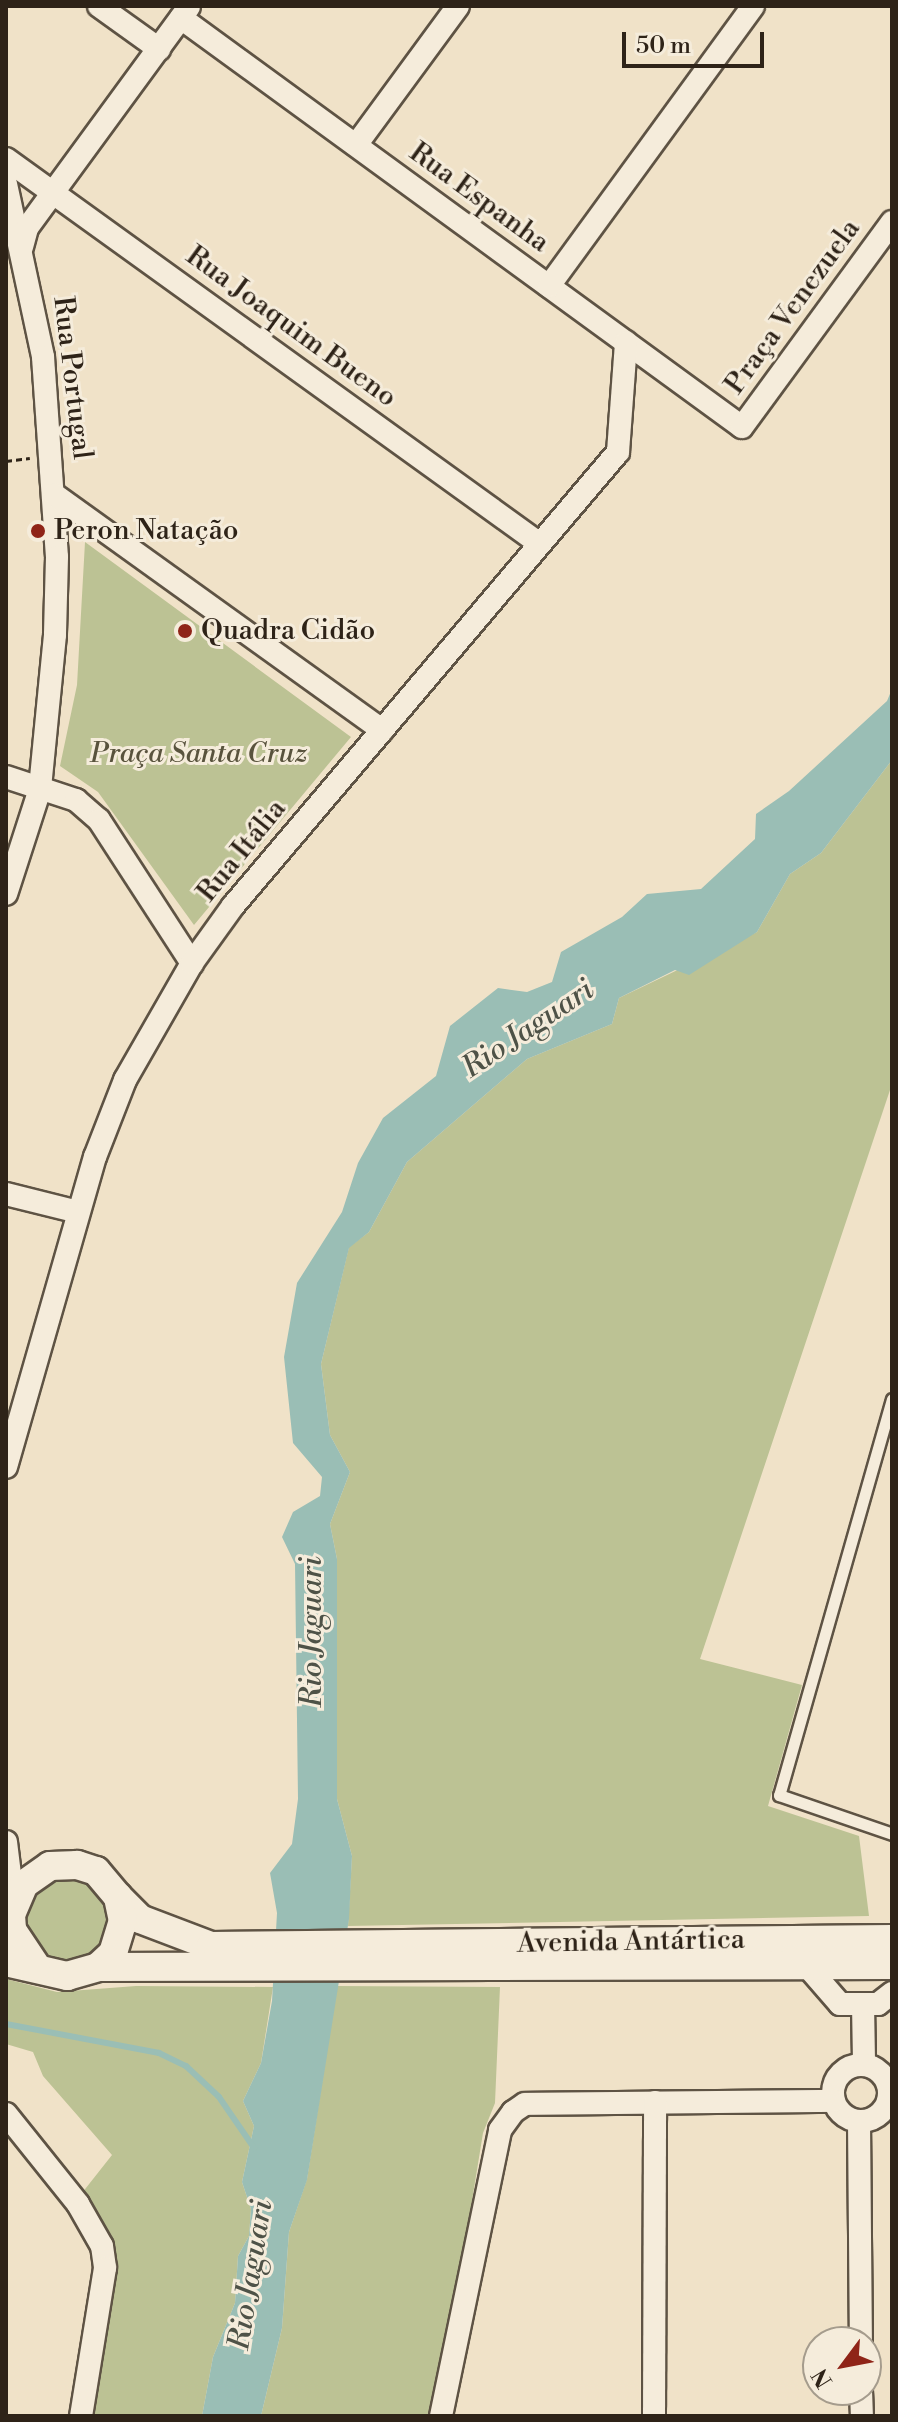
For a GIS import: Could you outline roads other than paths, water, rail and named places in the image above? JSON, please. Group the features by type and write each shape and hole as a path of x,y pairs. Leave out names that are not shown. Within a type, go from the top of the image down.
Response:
{"street":[{"path":"99,6 159,49"},
{"path":"356,145 458,6"},
{"path":"549,286 753,6"},
{"path":"22,248 27,228 185,12"},
{"name":"Rua Espanha","path":"185,12 356,145 742,427"},
{"name":"Rua Joaquim Bueno","path":"6,159 540,544"},
{"name":"Rua Portugal","path":"6,184 43,357 55,495 55,635 40,789 6,894"},
{"name":"Praça Venezuela","path":"742,427 892,222"},
{"name":"Rua Itália","path":"6,1467 78,1212 125,1080 192,963 233,906 618,452 626,342"},
{"path":"55,495 382,730"},
{"path":"6,777 76,800 99,820 192,963"},
{"path":"6,1194 78,1212"},
{"path":"6,1842 10,1915 17,1944 36,1966"},
{"path":"10,1915 24,1884 36,1873 66,1864 96,1871 140,1919 186,1940 247,1958"},
{"path":"98,1967 120,1938 118,1897"},
{"name":"Avenida Antártica","path":"372,1957 892,1939"},
{"path":"6,1962 36,1966 67,1976 98,1967 247,1958 372,1957"},
{"name":"Avenida Antártica","path":"372,1957 892,1965"},
{"path":"807,1966 840,2004 878,2004 892,1993"},
{"path":"863,2004 864,2064"},
{"path":"864,2064 879,2070 889,2084 890,2101 877,2117 859,2121 843,2115 833,2101 834,2083 846,2068 864,2064"},
{"path":"441,2416 506,2119 525,2104 833,2101"},
{"path":"654,2416 655,2102"},
{"path":"6,2114 78,2204 102,2246 105,2268 81,2416"},
{"path":"859,2121 861,2326"}],"lane":[{"path":"892,1399 779,1795 892,1834"}],"water":[{"name":"Rio Jaguari","path":"892,689 892,760 821,853 790,874 757,932 689,975 675,970 619,998 612,1024 527,1059 407,1162 369,1232 349,1248 321,1364 330,1435 350,1472 330,1524 337,1559 337,1799 352,1856 349,1919 307,2180 289,2232 282,2328 261,2416 202,2416 213,2357 235,2303 238,2256 249,2236 251,2209 242,2182 254,2126 243,2101 261,2063 272,2001 277,1913 270,1873 292,1844 298,1799 295,1564 282,1537 293,1512 320,1496 322,1477 293,1443 284,1357 297,1283 342,1212 358,1163 383,1118 436,1076 450,1026 498,988 527,992 552,982 561,952 622,917 647,894 701,889 755,839 756,814 789,791 887,701"}],"waterway":[{"path":"6,2024 159,2053 186,2066 219,2097 254,2148"}],"place":[{"name":"Peron Natação","path":"38,531"},
{"name":"Quadra Cidão","path":"185,631"}],"park label":[{"name":"Praça Santa Cruz","path":"199,754"}]}
